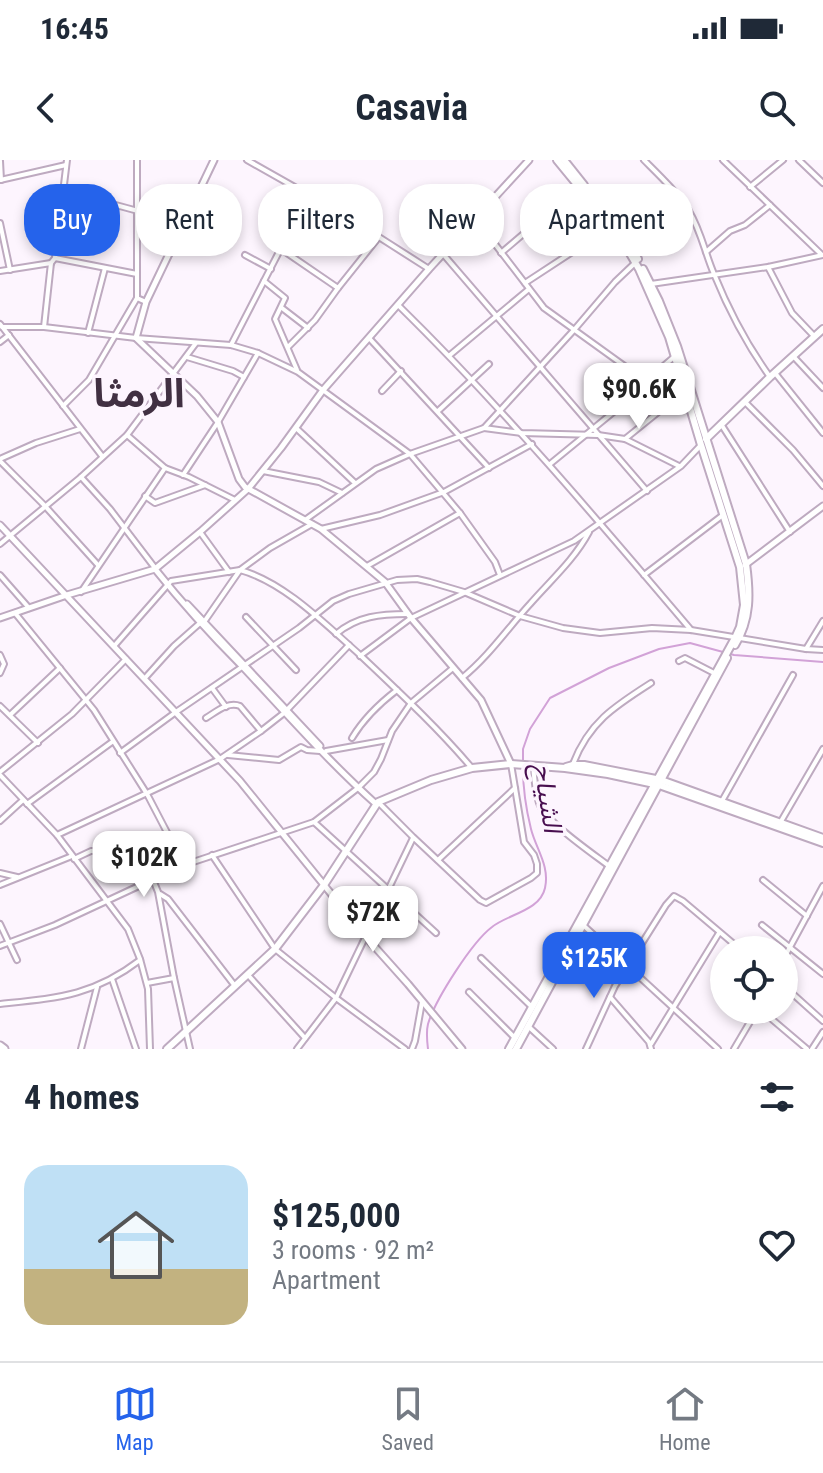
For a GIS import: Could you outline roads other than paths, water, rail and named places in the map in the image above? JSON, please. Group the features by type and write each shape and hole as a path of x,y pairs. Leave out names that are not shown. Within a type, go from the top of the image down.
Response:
{"main road":[{"path":"557,160 578,184"},
{"path":"564,160 582,184"},
{"path":"516,1049 609,866 658,782 714,673 735,641 744,605 743,565 675,355 658,311 631,256"},
{"path":"636,256 674,336 702,424 703,442 723,515 743,565"},
{"path":"703,442 823,329"},
{"path":"702,424 720,426"},
{"path":"509,1049 725,657"},
{"path":"167,1049 275,949 324,885 378,804 431,780 472,768 513,764 611,769 722,801 823,840"},
{"path":"658,782 823,840"}],"street":[{"path":"137,160 137,184"},
{"path":"202,184 214,160"},
{"path":"247,160 290,184"},
{"path":"504,187 529,160"},
{"path":"644,160 694,220 715,276 754,355 823,433"},
{"path":"723,160 823,255"},
{"path":"750,187 783,160"},
{"path":"799,160 823,183"},
{"path":"0,161 1,180 66,163 64,184"},
{"path":"706,252 730,231 745,225 770,205"},
{"path":"0,223 10,270"},
{"path":"504,250 520,237"},
{"path":"383,241 429,269"},
{"path":"245,255 271,269"},
{"path":"651,284 715,276 823,255"},
{"path":"44,327 54,256"},
{"path":"63,406 89,380 137,298 137,256"},
{"path":"136,338 146,302 168,256"},
{"path":"231,345 277,256"},
{"path":"292,256 338,288"},
{"path":"288,347 308,328 364,256"},
{"path":"0,618 155,569 248,489 323,390 441,256"},
{"path":"445,256 647,491"},
{"path":"503,256 544,308 669,398 669,403 625,439"},
{"path":"525,283 563,256"},
{"path":"0,271 53,261 137,274"},
{"path":"305,520 376,469 484,428 635,263"},
{"path":"768,267 792,313 814,336"},
{"path":"88,333 105,268"},
{"path":"264,281 285,298 275,319 298,372"},
{"path":"450,355 529,289"},
{"path":"137,298 146,302"},
{"path":"398,305 450,355 532,444 691,630"},
{"path":"282,308 308,328"},
{"path":"1,326 44,327 231,345 258,353 298,372 410,454 460,513 495,562 500,575"},
{"path":"1,326 102,456"},
{"path":"0,342 9,335"},
{"path":"81,477 103,500 166,583 323,751 484,903 535,876 538,869 534,855 524,842 513,764 481,700 385,582 321,529 248,489 239,479 218,422 206,406 136,338"},
{"path":"369,338 489,468"},
{"path":"0,544 127,435 196,343"},
{"path":"183,475 258,353"},
{"path":"550,464 587,435 675,355"},
{"path":"793,356 823,388"},
{"path":"187,357 244,377"},
{"path":"438,411 489,364"},
{"path":"382,391 401,371"},
{"path":"745,402 793,450 823,486"},
{"path":"720,426 790,532"},
{"path":"296,428 355,483"},
{"path":"484,428 625,439 681,466"},
{"path":"80,429 36,443 0,460 98,565"},
{"path":"127,435 165,468 235,500"},
{"path":"360,656 410,616 565,546 590,531 681,466 703,442"},
{"path":"321,529 380,515 444,492 532,444"},
{"path":"81,592 165,468"},
{"path":"263,471 319,482 342,493"},
{"path":"145,496 155,503 205,485"},
{"path":"743,565 823,506"},
{"path":"367,566 460,513"},
{"path":"644,575 723,515"},
{"path":"145,678 174,646 202,623 240,570 312,524"},
{"path":"0,525 176,712 223,757 366,937 462,1049"},
{"path":"462,678 489,654 577,553 590,531"},
{"path":"200,532 229,572"},
{"path":"115,645 166,583 180,578 240,570 258,577 297,601 349,645 443,734 472,768"},
{"path":"0,575 29,608"},
{"path":"120,753 339,597 385,582 417,579 464,592 520,616 593,633 652,628 691,630 735,641 823,650"},
{"path":"15,613 87,700 147,794 184,865"},
{"path":"336,634 347,625 366,617 384,614 410,616"},
{"path":"246,617 296,670"},
{"path":"806,649 823,621"},
{"path":"57,835 223,757 286,711 349,645"},
{"path":"0,655 4,664 0,673"},
{"path":"679,661 685,658 714,673"},
{"path":"126,659 87,700 0,774 57,835 128,929 147,983 150,1049"},
{"path":"10,715 60,668"},
{"path":"0,946 55,925 184,865 314,822 360,787 378,766 388,740 411,703 453,668"},
{"path":"722,801 793,675"},
{"path":"570,768 600,719 651,683"},
{"path":"212,688 226,707"},
{"path":"352,738 379,704 397,690"},
{"path":"206,718 235,704 261,731"},
{"path":"0,706 38,743"},
{"path":"223,757 279,760 301,747 308,751 323,751 388,740"},
{"path":"0,821 113,741"},
{"path":"780,823 823,749"},
{"path":"532,765 541,808 568,835 609,866"},
{"path":"438,860 516,787"},
{"path":"314,822 436,933"},
{"path":"300,1048 336,998 413,837"},
{"path":"0,885 91,851 141,850 172,843"},
{"path":"141,850 158,892 190,1049"},
{"path":"212,855 275,949 405,1049"},
{"path":"0,873 18,877"},
{"path":"763,880 807,916"},
{"path":"796,936 823,886"},
{"path":"158,892 168,899 235,986"},
{"path":"586,1049 610,997 674,896 723,936"},
{"path":"816,901 823,906"},
{"path":"378,907 403,930"},
{"path":"580,923 718,1049"},
{"path":"0,924 17,960"},
{"path":"762,925 776,936"},
{"path":"610,997 651,1047 719,933"},
{"path":"798,954 823,974"},
{"path":"481,958 532,1007"},
{"path":"0,1004 64,996 97,987 140,959"},
{"path":"248,975 305,1038"},
{"path":"147,983 174,978"},
{"path":"112,979 136,1049"},
{"path":"81,1049 97,987"},
{"path":"469,992 515,1038"},
{"path":"798,999 823,1021"},
{"path":"412,1049 422,1002"},
{"path":"734,1049 750,1024"},
{"path":"777,1024 810,1049 823,1032"},
{"path":"528,1025 553,1049"}],"waterway":[{"name":"الشياح","path":"523,761 523,749 530,729 550,698 609,668 659,649 690,643 734,655 823,662"},
{"name":"الشياح","path":"428,1049 427,1030 432,1014 465,958 484,934 537,902 545,888 544,865 528,814 523,768"}],"district":[{"name":"الرمثا","path":"139,393"}]}
